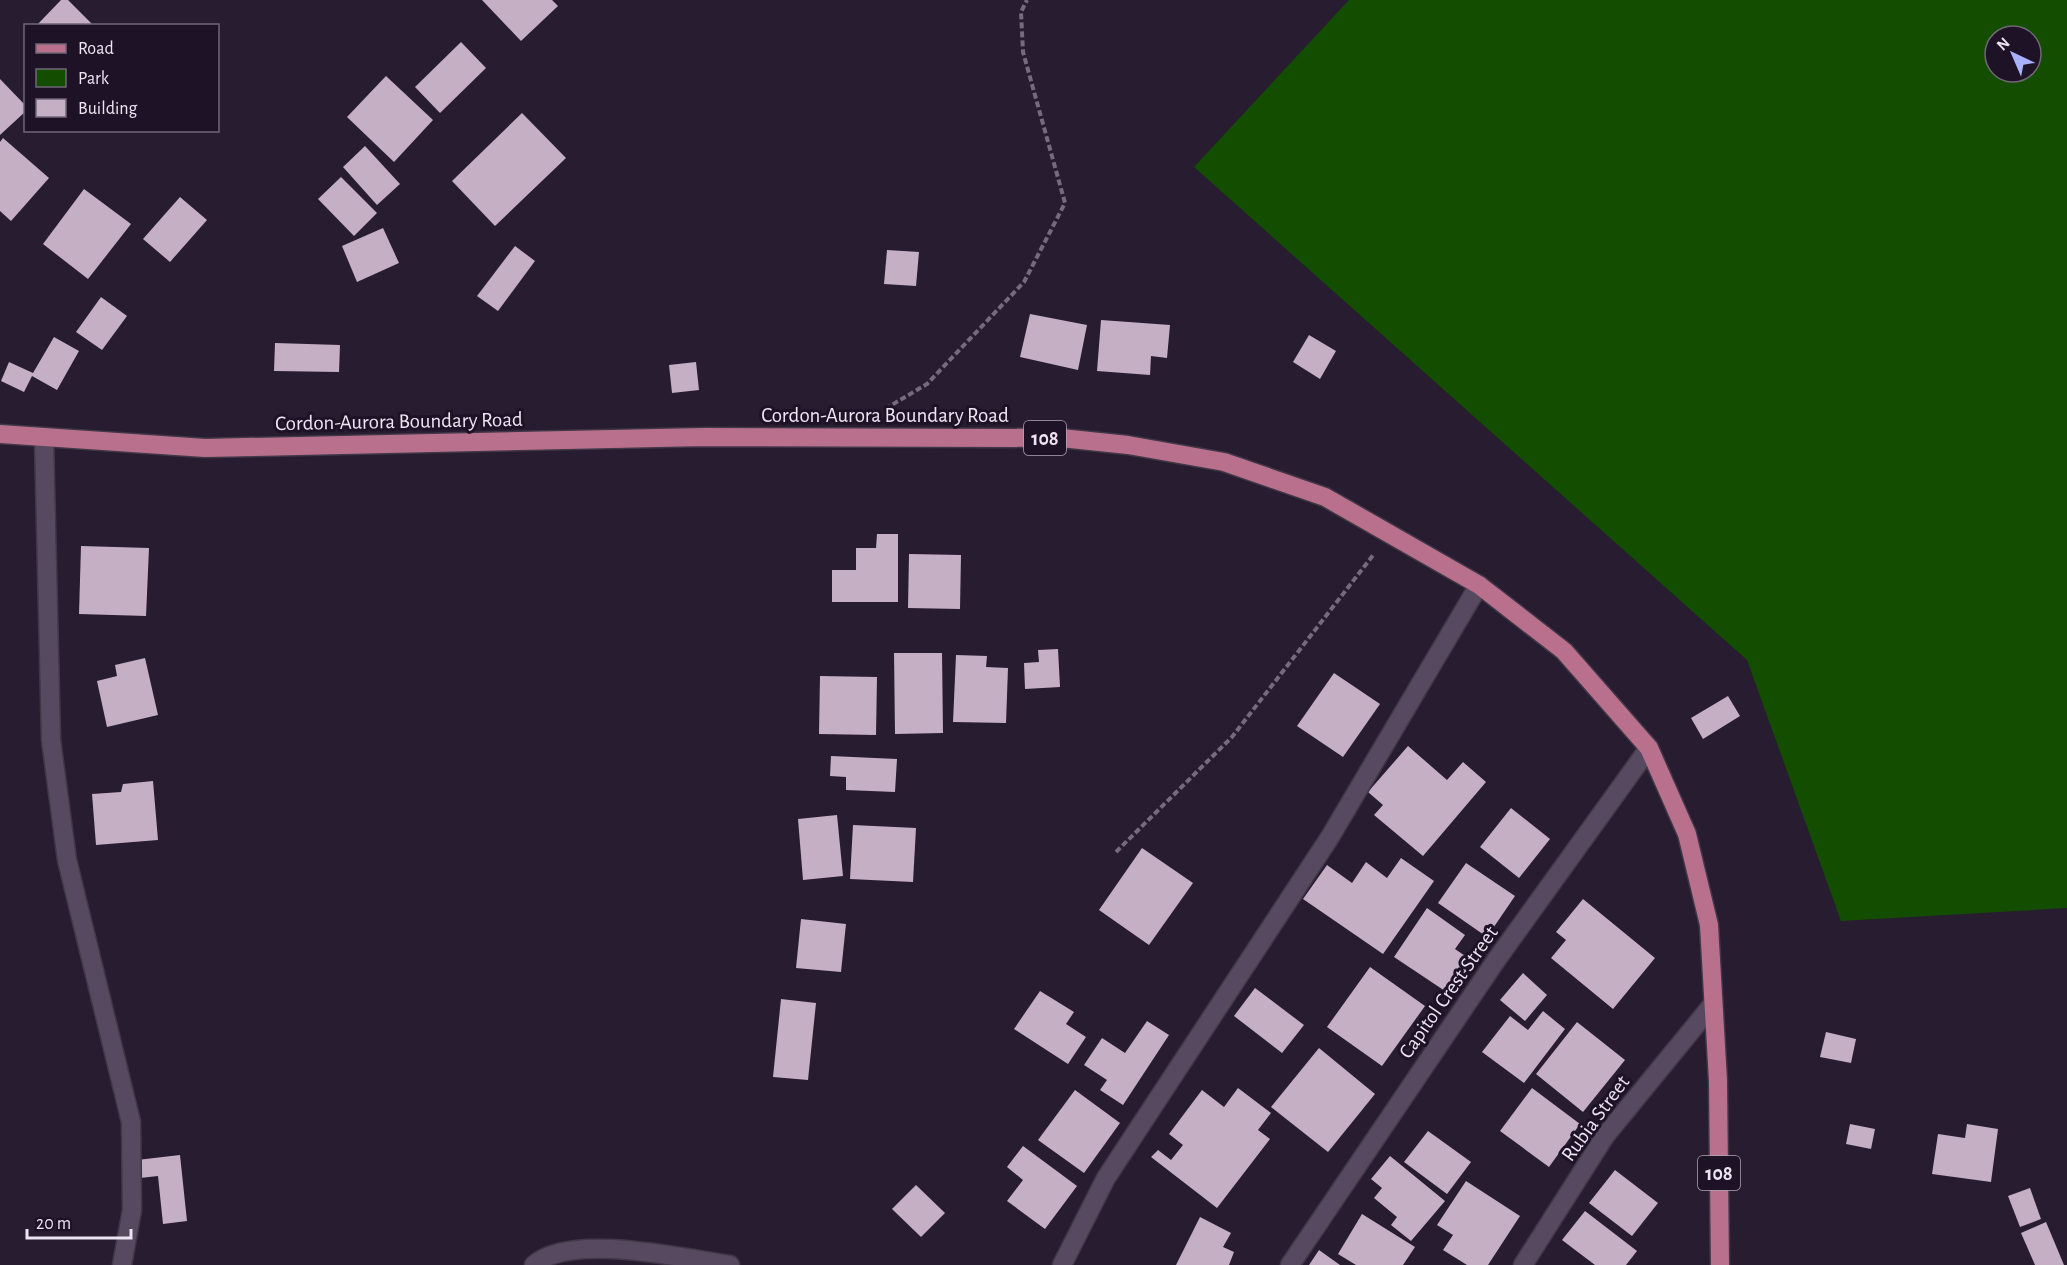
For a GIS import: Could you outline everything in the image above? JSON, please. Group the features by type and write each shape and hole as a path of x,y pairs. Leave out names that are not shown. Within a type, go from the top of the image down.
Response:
{"main road":[{"name":"Cordon-Aurora Boundary Road","path":"0,434 44,440 205,448 704,437 1061,438 1128,445 1224,462 1325,497 1391,532 1479,585 1564,651 1650,747 1688,834 1709,925 1718,1081 1720,1265"}],"street":[{"path":"44,440 51,740 67,860 131,1122 132,1210 122,1265"},
{"path":"1062,1265 1106,1178 1330,837 1479,585"},
{"name":"Capitol Crest Street","path":"1290,1265 1497,959 1650,747"},
{"name":"Rubia Street","path":"1523,1265 1605,1136 1713,1004"},
{"path":"534,1265 551,1253 567,1250 629,1250 730,1265"}],"path":[{"path":"878,414 927,384 1024,282 1065,203 1023,52 1021,12 1027,0"},
{"path":"1116,852 1232,738 1391,532"}],"green space":[{"path":"1349,0 2067,0 2067,908 1841,921 1747,660 1194,167"}],"building":[{"path":"61,0 68,0 92,24 38,24"},
{"path":"482,0 552,0 558,6 521,41"},
{"path":"461,42 486,68 440,113 415,87"},
{"path":"386,76 433,120 394,162 347,117"},
{"path":"0,79 24,104 24,113 0,135"},
{"path":"522,113 566,158 495,226 452,181"},
{"path":"3,138 49,178 11,221 0,211 0,142"},
{"path":"365,146 400,184 377,205 343,167"},
{"path":"341,177 377,213 354,236 318,199"},
{"path":"84,189 131,224 88,279 43,244"},
{"path":"180,197 207,220 170,262 143,239"},
{"path":"383,228 399,263 357,282 342,246"},
{"path":"515,246 535,261 498,311 477,296"},
{"path":"887,250 919,252 916,286 884,284"},
{"path":"101,297 127,316 102,350 76,332"},
{"path":"1030,314 1087,325 1078,370 1020,357"},
{"path":"1101,320 1170,325 1167,358 1151,356 1150,375 1097,371"},
{"path":"1309,335 1336,351 1320,379 1293,362"},
{"path":"54,337 79,351 57,390 32,376 24,392 1,381 9,362 33,373"},
{"path":"275,343 340,345 339,372 274,371"},
{"path":"696,362 699,390 672,393 669,365"},
{"path":"877,534 898,534 898,602 832,602 832,570 856,570 856,548 876,548"},
{"path":"81,546 149,548 146,616 79,614"},
{"path":"909,554 961,555 960,609 908,608"},
{"path":"1058,649 1060,687 1025,689 1024,663 1039,662 1038,650"},
{"path":"894,653 942,653 943,733 895,734"},
{"path":"956,655 987,656 986,667 1008,668 1006,723 953,722"},
{"path":"145,658 158,715 107,727 97,681 117,676 115,665"},
{"path":"1334,673 1380,704 1343,757 1297,726"},
{"path":"820,676 877,677 876,735 819,734"},
{"path":"1728,696 1740,716 1703,739 1691,718"},
{"path":"1408,746 1447,780 1463,762 1486,782 1423,856 1374,815 1383,805 1368,792"},
{"path":"831,756 897,759 895,792 846,790 846,777 830,776"},
{"path":"153,781 158,840 96,845 92,794 121,792 123,784"},
{"path":"1511,808 1550,839 1519,878 1480,847"},
{"path":"837,815 843,876 803,880 798,819"},
{"path":"853,825 916,828 913,882 850,879"},
{"path":"1142,848 1193,883 1149,945 1099,910"},
{"path":"1401,858 1434,881 1383,954 1303,899 1327,865 1352,883 1366,862 1387,878"},
{"path":"1466,863 1515,896 1487,937 1438,903"},
{"path":"1583,899 1655,958 1613,1009 1551,958 1566,940 1556,932"},
{"path":"1427,908 1465,935 1455,949 1474,962 1451,995 1394,957"},
{"path":"801,919 846,924 841,972 796,968"},
{"path":"1370,967 1425,1006 1382,1066 1327,1027"},
{"path":"1523,973 1547,995 1525,1021 1500,1000"},
{"path":"1255,988 1304,1025 1282,1053 1234,1016"},
{"path":"1040,991 1074,1012 1066,1024 1086,1037 1068,1064 1014,1029"},
{"path":"781,999 816,1003 808,1080 773,1077"},
{"path":"1543,1011 1565,1029 1524,1083 1482,1052 1510,1016 1528,1030"},
{"path":"1147,1021 1169,1035 1123,1105 1100,1090 1107,1080 1084,1065 1102,1038 1125,1053"},
{"path":"1577,1022 1625,1060 1583,1112 1536,1074"},
{"path":"1826,1032 1856,1039 1851,1063 1820,1057"},
{"path":"1319,1048 1375,1094 1328,1152 1271,1107"},
{"path":"1238,1088 1271,1113 1258,1130 1270,1139 1217,1208 1151,1157 1158,1150 1171,1160 1183,1145 1169,1134 1202,1090 1224,1107"},
{"path":"1532,1088 1580,1124 1549,1167 1500,1131"},
{"path":"1075,1090 1120,1123 1084,1173 1038,1140"},
{"path":"1850,1124 1875,1129 1871,1149 1846,1144"},
{"path":"1967,1124 1998,1129 1991,1182 1932,1174 1938,1134 1965,1138"},
{"path":"1428,1131 1471,1162 1447,1194 1404,1162"},
{"path":"1023,1146 1077,1186 1045,1229 1007,1201 1023,1180 1007,1167"},
{"path":"180,1155 187,1221 163,1224 158,1176 140,1178 137,1160"},
{"path":"1390,1156 1445,1201 1411,1241 1391,1225 1397,1217 1374,1198 1382,1188 1371,1179"},
{"path":"1615,1170 1658,1203 1632,1236 1589,1203"},
{"path":"1466,1181 1520,1216 1488,1265 1467,1265 1443,1250 1453,1235 1437,1225"},
{"path":"916,1185 945,1213 921,1237 892,1209"},
{"path":"2030,1188 2041,1219 2020,1227 2008,1196"},
{"path":"1585,1211 1637,1251 1626,1265 1595,1265 1562,1240"},
{"path":"1362,1214 1415,1247 1403,1265 1356,1265 1338,1254"},
{"path":"1200,1217 1231,1233 1223,1247 1234,1252 1229,1265 1176,1265"},
{"path":"2046,1222 2064,1265 2035,1265 2021,1233"},
{"path":"1319,1250 1340,1265 1309,1265"}]}
